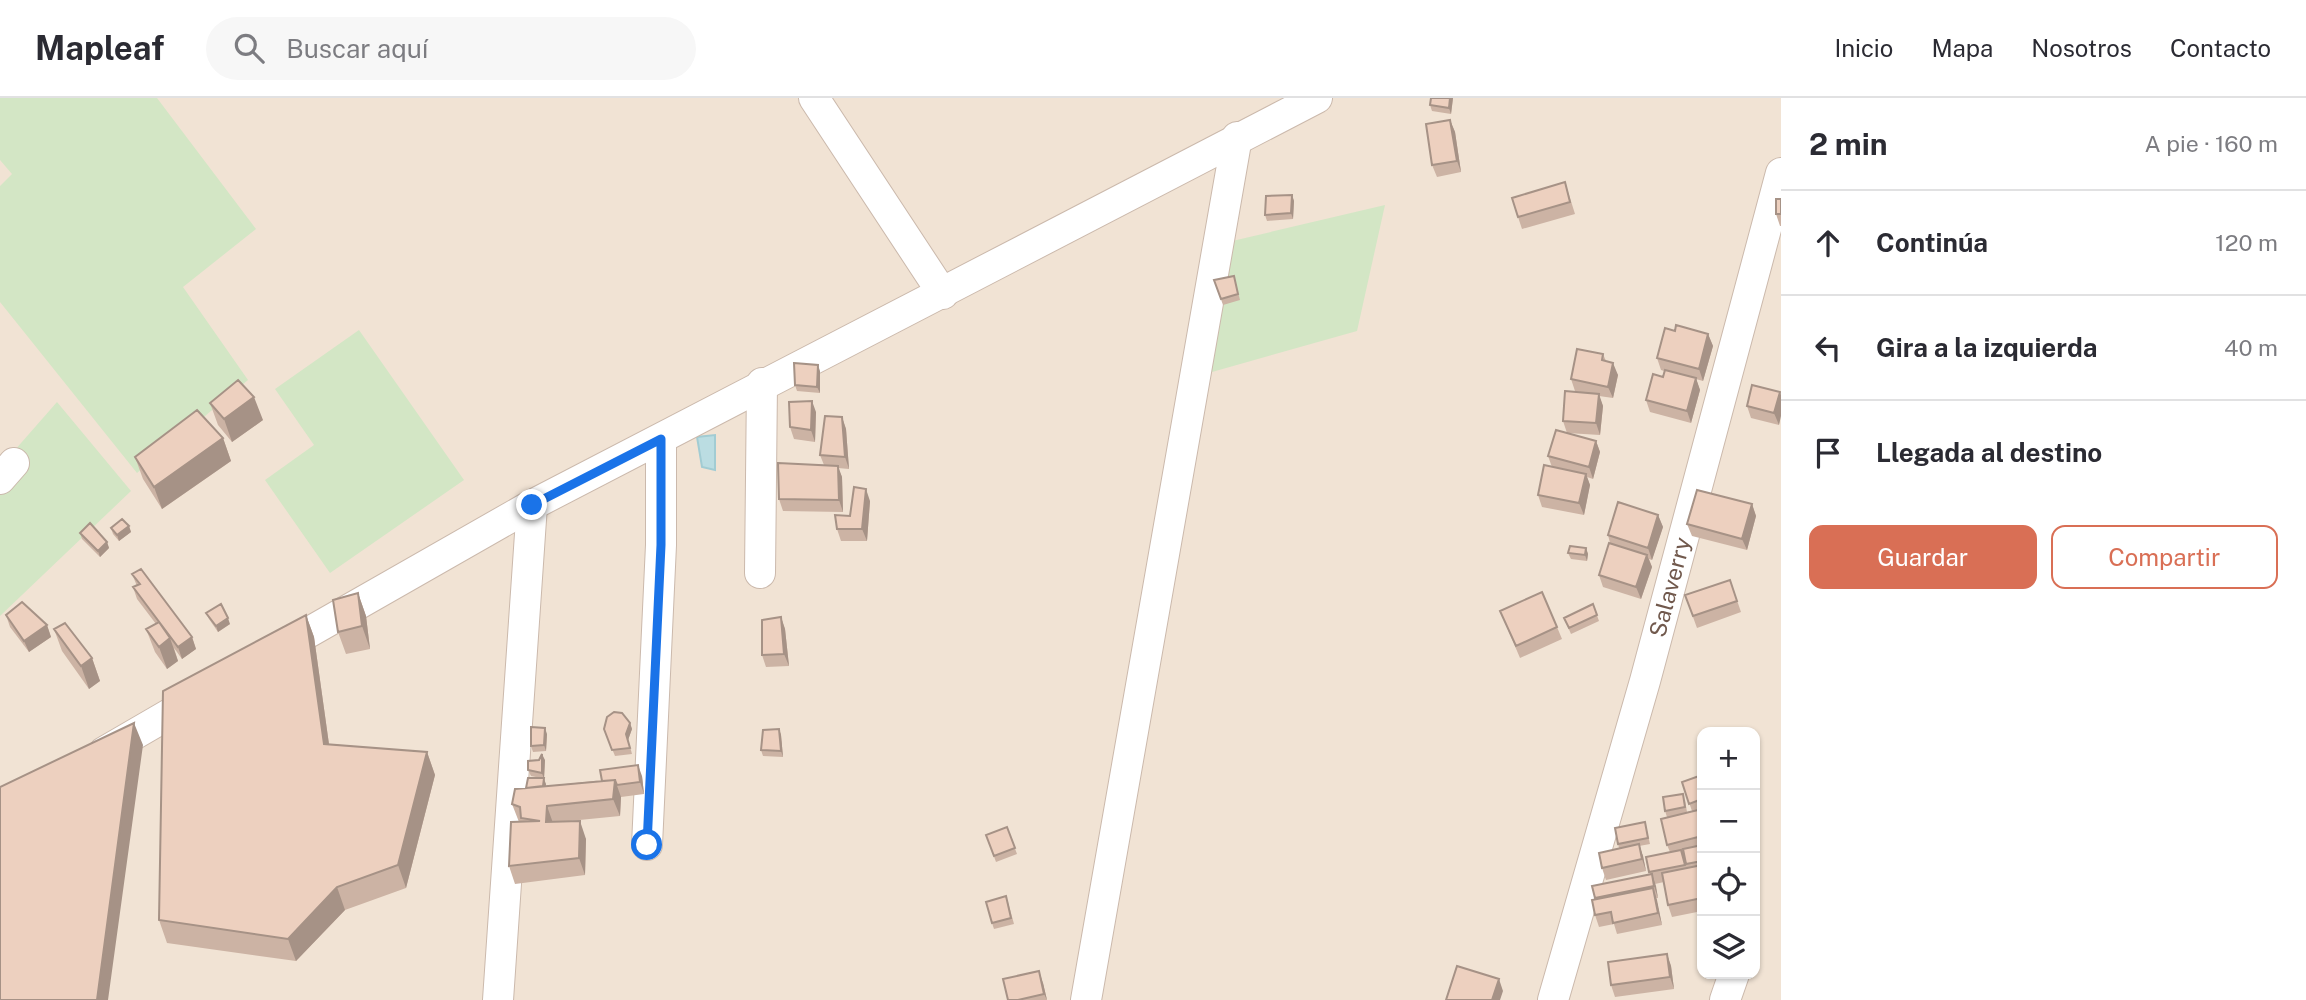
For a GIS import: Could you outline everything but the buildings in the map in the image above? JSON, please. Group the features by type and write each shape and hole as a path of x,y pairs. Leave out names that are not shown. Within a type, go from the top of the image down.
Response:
{"street":[{"path":"814,98 943,294"},
{"path":"252,666 532,505 661,439 762,383 943,294 1237,137 1317,98"},
{"path":"1086,1000 1237,137"},
{"name":"Salaverry","path":"1553,1000 1645,681 1781,173"},
{"path":"760,573 762,383"},
{"path":"647,845 661,545 661,439"},
{"path":"498,1000 532,505"},
{"path":"77,768 217,686"},
{"path":"1725,1000 1732,979"}],"shaded area":[{"path":"0,98 1781,98 1781,1000 0,1000"}],"green space":[{"path":"0,98 157,98 256,229 183,287 248,380 137,473 0,302 0,186 12,174 0,160"},
{"path":"1385,205 1357,331 1205,374 1228,242"},
{"path":"359,330 464,480 330,573 265,480 314,445 275,389"},
{"path":"57,402 131,491 0,616 0,467"}],"water":[{"path":"715,435 715,470 702,467 697,437"}],"route":[{"path":"532,505 661,439 661,545 647,845"}]}
